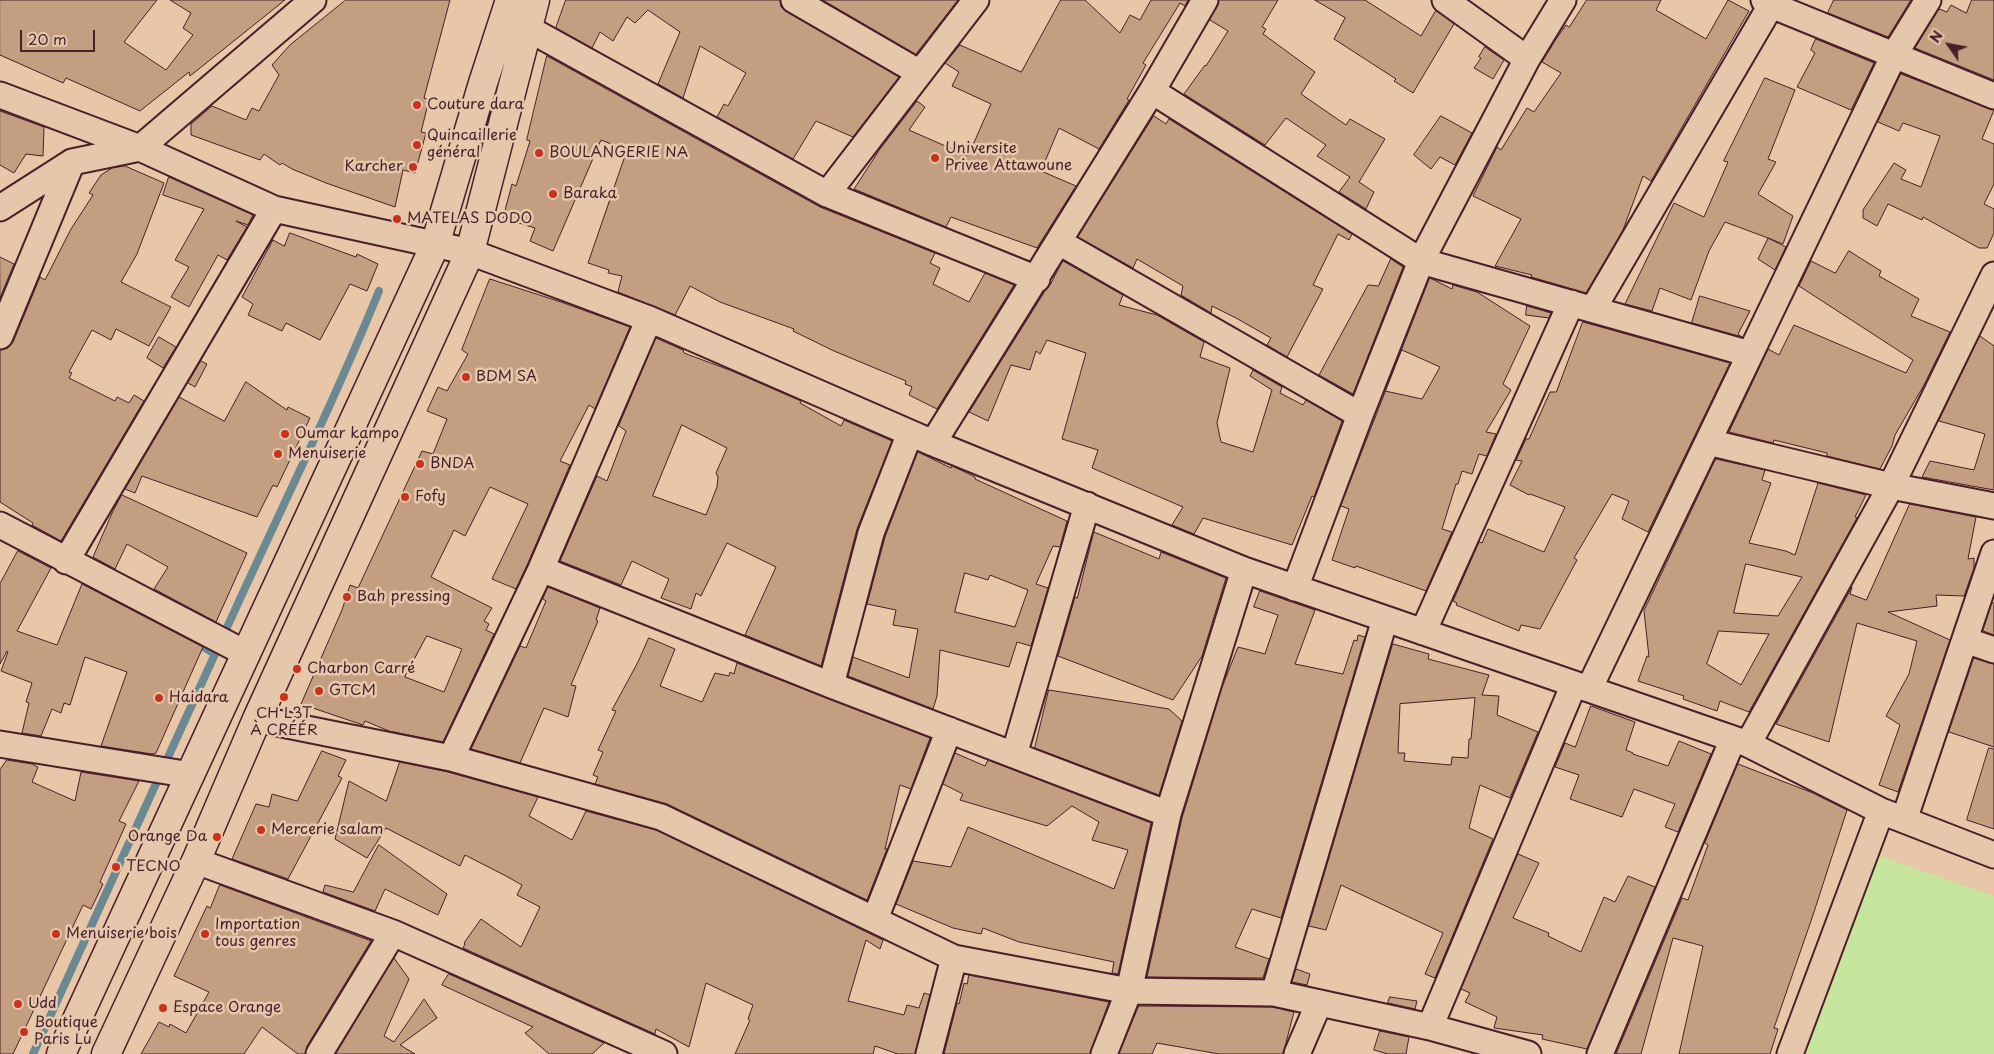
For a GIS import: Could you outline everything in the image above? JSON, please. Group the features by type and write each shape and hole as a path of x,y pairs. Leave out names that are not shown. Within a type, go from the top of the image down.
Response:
{"main road":[{"path":"61,1054 434,245 510,0"},
{"path":"106,1054 196,860 257,719 470,252 535,0"}],"street":[{"path":"0,208 72,162 140,148 313,0"},
{"path":"794,0 920,73"},
{"path":"827,194 976,0"},
{"path":"933,443 1037,279 1152,91 1205,0"},
{"path":"1445,0 1527,60"},
{"path":"1295,588 1360,415 1421,261 1527,60 1563,0"},
{"path":"1430,1027 1582,687 1708,442 1894,55 1928,0"},
{"path":"1423,632 1582,306 1770,2 1994,96"},
{"path":"527,28 827,194 1037,279"},
{"path":"1152,91 1421,261 1750,354"},
{"path":"0,95 140,148 274,209 470,252 649,319 933,443 1244,570 1741,742 1893,815 1994,855"},
{"path":"0,336 72,162"},
{"path":"66,561 274,209"},
{"path":"1059,242 1360,415"},
{"path":"1600,1054 1741,742 1891,486 1994,275"},
{"path":"451,758 541,569 649,319"},
{"path":"831,685 870,533 910,433"},
{"path":"1708,442 1891,486 1994,506"},
{"path":"1014,755 1087,506"},
{"path":"0,524 66,561 247,654"},
{"path":"1790,1054 1893,815 1964,640 1994,553"},
{"path":"541,569 831,685 1168,814"},
{"path":"1104,1054 1129,991 1168,814 1244,570"},
{"path":"1274,993 1385,619"},
{"path":"1964,640 1994,650"},
{"path":"257,719 451,758 661,817 954,958 1129,991 1274,993 1430,1027 1528,1054"},
{"path":"875,919 949,730"},
{"path":"0,744 191,775"},
{"path":"196,860 393,933 625,1047 664,1054"},
{"path":"319,1054 393,933"},
{"path":"929,1054 954,958"},
{"path":"1297,1054 1319,1003"}],"green space":[{"path":"1873,854 1994,896 1994,1054 1799,1054"}],"building":[{"path":"0,0 157,0 124,42 166,70 193,35 183,28 191,13 170,0 285,0 190,76 189,72 140,111 66,78 63,83 0,55"},
{"path":"346,0 450,0 424,98 429,100 421,132 426,133 415,173 403,170 395,207 326,183 282,163 280,165 264,154 260,160 191,135 191,124 212,106 246,120 252,108 259,111 279,75 272,65 290,45"},
{"path":"566,0 780,0 781,7 787,12 899,77 853,137 816,121 793,159 717,117 724,104 728,106 746,73 700,46 683,98 658,84 680,32 648,10 635,23 627,17 613,41 600,32 592,48 556,28"},
{"path":"823,0 958,0 916,54"},
{"path":"1061,0 1085,0 1120,33 1130,15 1140,20 1151,0 1188,0 1185,6 1180,3 1143,63 1146,65 1127,99 1129,100 1099,149 1059,128 1041,171 1076,186 1037,248 951,217 946,227 854,189 880,149 917,101 925,107 909,130 968,156 991,104 952,86 959,72 945,63 960,45 1021,72"},
{"path":"1219,0 1278,0 1262,27 1266,29 1263,34 1315,72 1301,94 1346,125 1350,119 1385,139 1359,182 1374,192 1366,209 1339,192 1350,177 1317,156 1326,145 1286,118 1265,145 1184,94 1206,66 1228,31 1210,20"},
{"path":"1315,0 1365,0 1421,36 1436,10 1454,24 1413,93 1394,81 1396,79 1334,39 1345,18"},
{"path":"1587,0 1661,0 1656,10 1706,39 1728,0 1749,11 1651,181 1643,176 1623,230 1586,293 1531,277 1532,275 1495,266 1521,219 1473,196 1497,147 1501,150 1527,108 1534,112 1561,73 1542,62 1566,25 1569,27"},
{"path":"1834,0 1911,0 1888,37 1828,13"},
{"path":"1972,0 1994,0 1994,80 1915,48 1939,9 1947,12 1951,5 1966,13"},
{"path":"1816,39 1874,63 1851,110 1797,87 1815,53 1811,50"},
{"path":"1485,47 1504,60 1493,79 1474,68 1481,58 1479,57"},
{"path":"547,56 820,207 935,253 930,263 940,268 933,284 969,302 985,273 1014,285 937,409 909,395 912,387 905,384 906,381 834,351 793,331 794,329 720,302 690,286 675,315 618,292 622,276 608,273 609,270 588,263 627,150 601,140 553,251 530,241 535,228 503,218 512,184 516,186 530,141 527,140"},
{"path":"1901,74 1994,110 1982,139 1994,144 1994,184 1984,204 1994,209 1994,233 1987,248 1979,248 1923,217 1922,220 1888,204 1877,226 1863,218 1863,210 1894,163 1906,170 1901,179 1921,187 1940,136 1903,123 1899,131 1878,122"},
{"path":"1765,78 1795,90 1768,159 1776,162 1758,194 1793,216 1783,244 1725,222 1709,251 1691,300 1660,288 1652,311 1625,304 1674,203 1704,217 1728,162 1724,161"},
{"path":"0,111 44,127 43,156 26,154 14,173 0,165"},
{"path":"1154,116 1166,124 1169,119 1352,234 1349,240 1338,234 1313,285 1323,289 1287,357 1267,345 1271,338 1212,306 1211,313 1181,295 1183,286 1137,259 1133,268 1078,237"},
{"path":"1441,116 1472,133 1455,165 1440,157 1431,169 1414,155"},
{"path":"125,166 164,183 137,254 121,282 171,307 149,346 116,329 111,340 92,330 69,372 72,373 69,378 115,401 117,397 129,403 134,395 144,401 61,541 32,525 33,523 0,502 0,350 8,348 13,342 40,277 45,280 71,229 93,195 89,193 101,175 112,168"},
{"path":"169,177 253,215 248,225 236,221 247,227 227,260 218,255 189,307 171,297 189,267 175,260 204,209 163,195"},
{"path":"290,233 356,257 357,254 378,264 367,291 350,284 320,340 286,323 282,331 248,315 253,304 242,297 273,240 284,246"},
{"path":"1768,238 1786,247 1775,270 1758,259"},
{"path":"1849,251 1881,271 1879,276 1919,299 1911,316 1950,332 1924,385 1895,435 1892,446 1880,469 1774,440 1773,443 1729,432 1768,349 1779,355 1794,325 1906,373 1913,360 1799,286 1811,261 1835,273"},
{"path":"0,257 14,264 0,298"},
{"path":"1391,259 1403,267 1353,394 1319,375 1368,285 1378,286"},
{"path":"1063,261 1123,295 1119,305 1157,315 1204,342 1200,357 1230,368 1217,423 1221,442 1253,452 1272,390 1250,376 1253,370 1282,387 1280,393 1303,405 1306,400 1342,421 1314,497 1312,496 1292,545 1203,518 1194,534 1172,525 1183,507 1092,468 1098,450 1062,439 1086,353 1047,340 1040,354 1036,351 1030,370 1011,365 988,421 969,412 1050,285"},
{"path":"1430,278 1452,289 1453,285 1477,292 1530,326 1503,384 1511,390 1486,432 1496,434 1487,456 1479,454 1472,474 1462,471 1458,484 1456,484 1442,529 1452,532 1426,591 1356,566 1355,568 1332,560 1349,509 1341,506 1386,391 1422,399 1440,367 1402,350 1400,354"},
{"path":"490,279 630,327 595,409 589,405 560,461 570,465 516,589 492,579 528,504 490,487 465,536 454,530 431,577 492,608 484,621 489,624 486,630 494,634 443,742 389,731 365,721 363,725 301,704 342,610 350,585 358,588 422,451 433,454 447,419 427,411 438,387 447,391 468,354 462,350","holes":["427,636 462,649 444,692 405,677"]},
{"path":"1700,296 1750,311 1738,334 1742,337 1692,323"},
{"path":"1527,306 1551,313 1549,318 1526,315"},
{"path":"1583,322 1730,363 1648,532 1622,519 1629,501 1612,494 1574,558 1577,560 1540,629 1521,625 1519,631 1456,605 1457,603 1453,601 1479,542 1482,543 1488,529 1544,552 1565,507 1529,495 1510,485 1522,461 1516,460 1526,439 1529,439 1550,392 1556,392"},
{"path":"1980,336 1994,346 1994,490 1922,477 1930,461 1974,470 1985,434 1939,421"},
{"path":"159,337 176,347 163,368 147,358"},
{"path":"656,338 683,350 684,353 732,371 801,401 800,403 841,426 844,420 892,441 857,529 821,666 745,635 776,567 727,543 701,596 696,593 691,609 661,598 669,579 632,561 621,585 560,561 597,476 607,481 626,431 619,426","holes":["682,425 727,448 716,473 718,477 717,487 706,515 653,496"]},
{"path":"201,361 207,364 195,387 188,383"},
{"path":"246,382 287,410 288,407 310,418 277,487 273,485 257,517 142,476 135,493 125,489 179,397 224,421"},
{"path":"918,452 951,468 952,466 965,472 975,477 975,479 1067,521 1060,547 1053,546 1036,584 1048,588 1031,646 1017,642 1009,667 940,650 937,696 933,709 848,676 853,657 909,678 918,629 893,625 896,610 867,604 885,537","holes":["965,573 988,580 990,575 1028,590 1015,627 955,612"]},
{"path":"1716,459 1765,470 1762,480 1771,483 1749,543 1786,551 1795,555 1818,483 1866,495 1855,517 1857,518 1749,712 1720,701 1717,711 1683,699 1684,696 1638,681 1647,656 1649,657 1644,611","holes":["1746,564 1802,577 1778,616 1734,613","1719,631 1769,634 1741,685 1707,664"]},
{"path":"122,495 247,553 216,622 154,589 168,567 127,544 115,569 93,557"},
{"path":"1910,504 1976,517 1968,559 1974,558 1974,568 1964,596 1936,595 1937,606 1888,612 1950,640 1898,792 1879,785 1900,725 1886,716 1909,674 1917,641 1857,623 1829,742 1776,724 1852,587 1850,594 1866,600"},
{"path":"1094,532 1159,559 1161,552 1226,578 1202,656 1173,700 1058,656 1075,597 1077,598"},
{"path":"18,551 51,568 17,631 57,645 82,584 203,647 156,753 101,746 127,672 85,657 70,705 64,703 61,713 52,709 41,736 22,733 29,703 26,702 32,683 1,671 7,651 0,664 0,584"},
{"path":"548,587 600,608 596,620 598,621 571,685 576,686 568,717 544,708 520,763 471,749 520,646 526,648 546,601 543,599"},
{"path":"1260,591 1315,610 1295,664 1343,674 1354,640 1357,641 1358,635 1365,637 1281,918 1252,909 1235,947 1269,959 1263,978 1147,977 1182,818 1222,687 1238,647 1265,654 1278,615 1254,607"},
{"path":"1992,603 1994,603 1994,635 1983,631"},
{"path":"649,638 675,649 660,686 702,702 715,673 729,676 730,672 734,674 737,663 930,738 911,789 900,785 885,849 887,849 867,900 667,804 595,784 598,777 593,775 603,752 598,750 616,711 612,710"},
{"path":"1393,644 1429,654 1428,659 1489,675 1482,695 1499,696 1497,715 1538,732 1510,798 1480,785 1469,828 1493,839 1435,978 1425,974 1443,933 1341,885 1326,930 1309,926","holes":["1475,698 1471,739 1469,739 1468,758 1452,757 1451,765 1404,761 1405,753 1398,753 1400,704"]},
{"path":"1974,658 1994,664 1994,747 1949,732"},
{"path":"1049,690 1169,709 1182,721 1159,795 1035,748"},
{"path":"1591,706 1635,722 1626,750 1633,754 1668,766 1679,741 1711,754 1678,832 1665,827 1675,804 1634,789 1622,817 1570,799 1579,775 1555,767 1565,743 1575,747"},
{"path":"1989,748 1994,749 1994,829 1967,820"},
{"path":"322,751 346,760 338,776 342,778 288,879 232,859 256,804 269,807 272,794 297,801"},
{"path":"955,753 985,766 988,760 1151,823 1118,974 1112,973 1114,962 1019,942 983,928 981,934 953,928 896,904 913,861 951,867 968,827 1114,889 1128,850 1092,840 1099,822 1072,806 1047,826 960,800 963,794 943,784"},
{"path":"7,760 32,764 38,767 32,782 75,801 81,772 139,781 119,821 126,824 100,882 103,884 91,909 83,905 13,1054 0,1054 0,770"},
{"path":"400,762 448,772 538,797 529,816 572,840 586,811 656,830 883,940 880,949 866,940 848,1001 904,1015 907,1005 919,1008 924,993 930,995 915,1054 898,1054 875,1046 873,1054 735,1054 750,1020 748,1019 753,1005 706,983 689,1047 656,1029 655,1034 463,948 464,943 481,919 521,947 540,907 517,895 522,885 506,876 465,855 460,866 386,828 367,858 335,839 349,781 386,801"},
{"path":"1738,764 1813,793 1847,810 1774,1028 1778,1029 1770,1054 1679,1054 1703,946 1673,938 1641,1054 1616,1054 1682,898 1688,900 1708,845 1705,843"},
{"path":"379,845 447,894 438,915 385,889 375,911 323,892 325,885 353,892"},
{"path":"1518,854 1539,863 1513,918 1549,933 1548,936 1581,952 1604,897 1615,902 1628,876 1655,887 1587,1049 1542,1039 1543,1035 1494,1028 1497,1017 1465,1002 1470,993 1461,989"},
{"path":"220,885 371,941 307,1046 305,1054 298,1054 262,1027 244,1054 141,1054 159,1022 169,1027 170,1024 186,1033 209,992 174,976 207,906 210,908"},
{"path":"394,958 409,979 384,1036 394,1042 424,999 437,1018 400,1045 415,1054 336,1054"},
{"path":"1296,969 1310,974 1307,985 1292,982"},
{"path":"449,974 604,1043 592,1054 549,1054 525,1033 533,1027 442,985"},
{"path":"969,975 1109,1002 1090,1054 944,1054 957,1003 959,1004 964,983 967,984"},
{"path":"1390,997 1417,1001 1415,1009 1388,1003"},
{"path":"1139,1006 1272,1007 1294,1012 1283,1054 1219,1054 1157,1043 1152,1054 1119,1054"},
{"path":"1380,1031 1409,1037 1406,1054 1388,1054 1374,1050"}],"waterway":[{"path":"176,630 215,654 319,428 379,291"},
{"path":"33,1054 215,654"}],"place":[{"name":"Couture dara","path":"417,105"},
{"name":"Quincaillerie général","path":"417,145"},
{"name":"BOULANGERIE NA","path":"539,153"},
{"name":"Universite Privee Attawoune","path":"935,158"},
{"name":"Karcher","path":"413,167"},
{"name":"Baraka","path":"553,194"},
{"name":"MATELAS DODO","path":"397,219"},
{"name":"BDM SA","path":"466,377"},
{"name":"Oumar kampo","path":"285,434"},
{"name":"Menuiserie","path":"278,454"},
{"name":"BNDA","path":"420,464"},
{"name":"Fofy","path":"405,497"},
{"name":"Bah pressing","path":"347,597"},
{"name":"Charbon Carré","path":"297,669"},
{"name":"GTCM","path":"319,691"},
{"name":"CH L3T À CRÉÉR","path":"284,697"},
{"name":"Haidara","path":"159,698"},
{"name":"Mercerie salam","path":"261,830"},
{"name":"Orange Da","path":"217,837"},
{"name":"TECNO","path":"116,867"},
{"name":"Menuiserie bois","path":"56,934"},
{"name":"Importation tous genres","path":"205,934"},
{"name":"Udd","path":"18,1004"},
{"name":"Espace Orange","path":"163,1008"},
{"name":"Boutique Paris Lu","path":"24,1032"}]}
